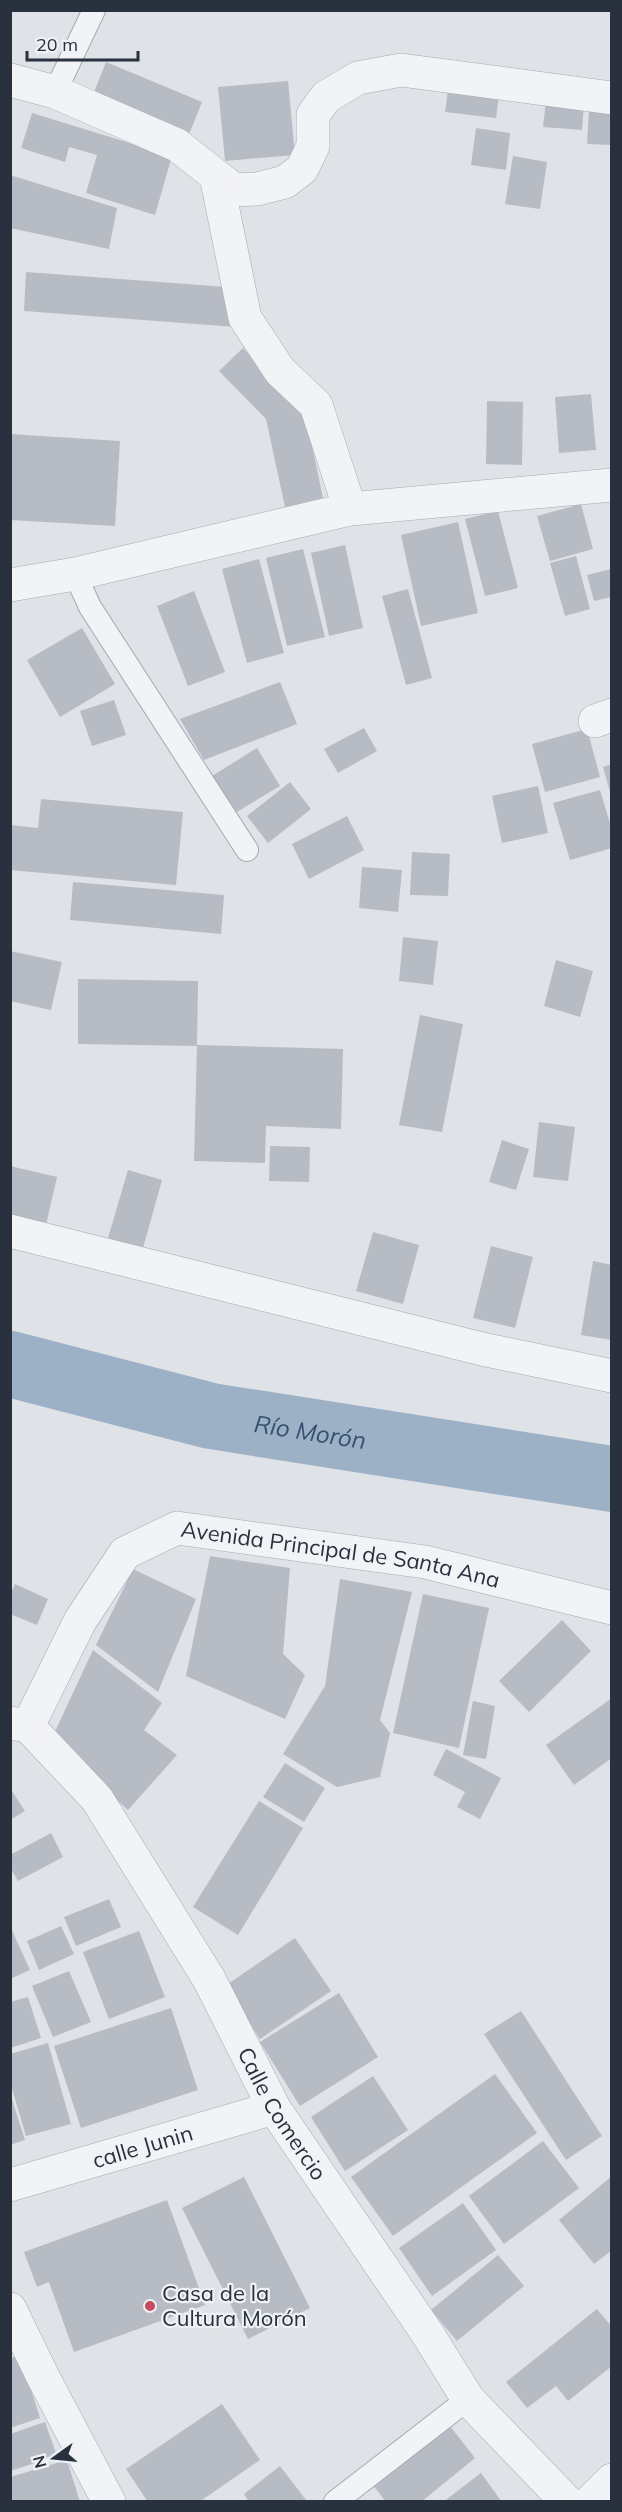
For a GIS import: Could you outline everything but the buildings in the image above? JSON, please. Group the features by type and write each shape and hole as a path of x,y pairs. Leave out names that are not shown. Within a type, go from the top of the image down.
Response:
{"street":[{"path":"10,80 55,92 177,145 234,190 257,189 285,182 302,169 313,146 313,115 326,97 358,78 400,70 612,98"},
{"path":"216,176 245,318 280,371 316,405 350,509"},
{"path":"10,585 75,574 350,509 612,485"},
{"path":"10,1231 483,1349 612,1376"},
{"name":"Avenida Principal de Santa Ana","path":"19,1724 80,1621 125,1553 177,1528 425,1562 612,1608"},
{"name":"Calle Comercio","path":"19,1724 97,1799 209,1978 273,2108 427,2333 468,2398 567,2502"},
{"name":"calle Junin","path":"10,2185 273,2108"},
{"path":"10,2308 43,2377 109,2502"},
{"path":"590,2502 612,2480"}],"lane":[{"path":"55,92 94,10"},
{"path":"75,574 90,607 247,850"},
{"path":"335,2502 468,2398"}],"waterway":[{"name":"Río Morón","path":"10,1364 211,1416 612,1479"}],"place":[{"name":"Casa de la Cultura Morón","path":"150,2306"}]}
